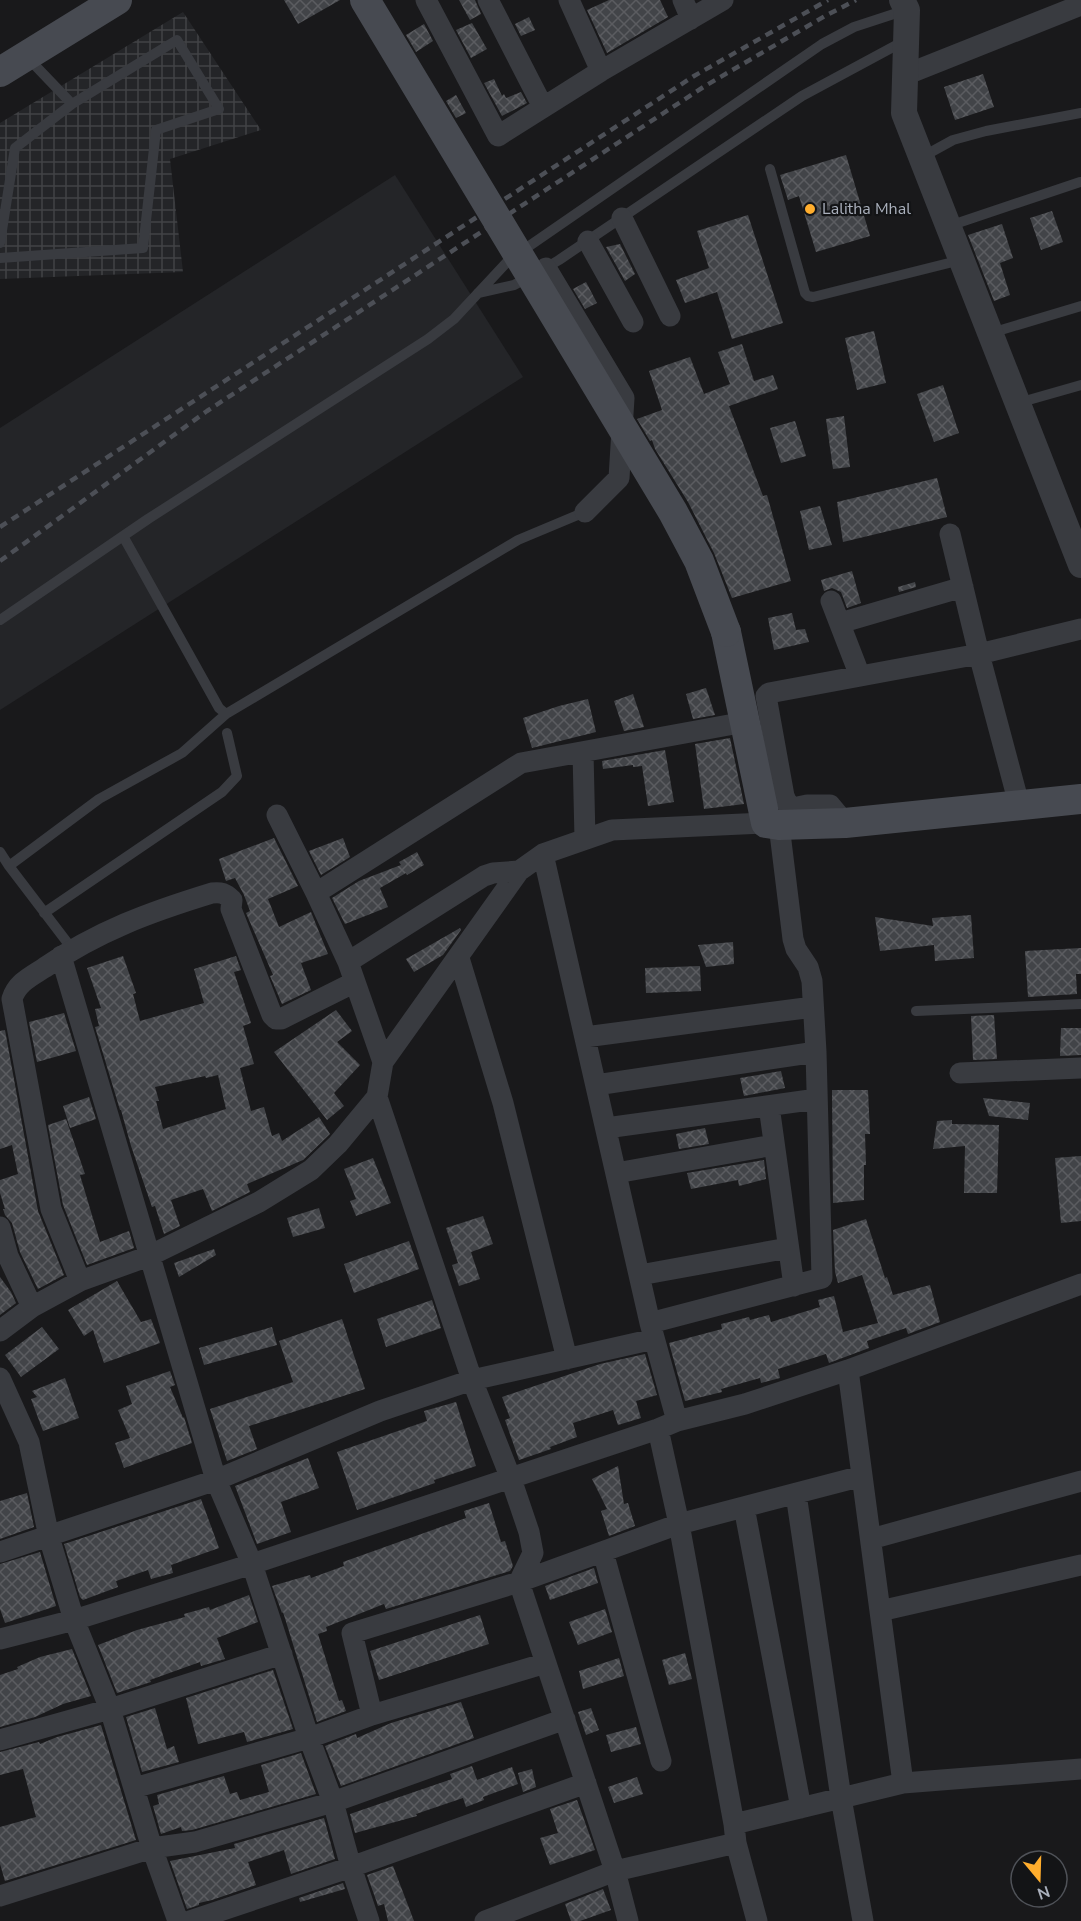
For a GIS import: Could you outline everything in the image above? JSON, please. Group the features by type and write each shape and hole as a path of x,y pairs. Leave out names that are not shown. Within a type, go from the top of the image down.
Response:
{"main road":[{"path":"0,72 117,0"},
{"path":"365,0 673,512 699,561 726,632 745,722 772,824 844,823 1081,798"}],"street":[{"path":"426,0 498,136 601,71 687,10 723,0"},
{"path":"488,0 543,107"},
{"path":"569,0 601,71"},
{"path":"904,5 906,40 904,112 1081,565"},
{"path":"905,75 1081,5"},
{"path":"622,218 670,316"},
{"path":"588,241 633,322"},
{"path":"546,268 624,398 619,478 585,512"},
{"path":"950,534 1018,804"},
{"path":"840,623 963,587"},
{"path":"831,601 860,676"},
{"path":"844,823 830,805 807,805 793,808 788,805 784,796 765,698 769,693 979,654 1081,629"},
{"path":"315,893 521,764 745,722"},
{"path":"583,752 585,839"},
{"path":"277,815 348,962 382,1062 377,1097 472,1380 529,1532 533,1553 519,1582 615,1871 628,1921"},
{"path":"0,1552 216,1480 380,1411 472,1380 567,1359 822,1278 816,1052 811,974 796,949 793,939 772,824 612,830 543,854 519,871 459,958 382,1062"},
{"path":"543,854 652,1331 667,1425 679,1524 735,1834 757,1921"},
{"path":"348,962 484,876 519,871"},
{"path":"80,1281 51,1209 12,999 15,990 22,982 108,930 159,909 220,892 232,900 231,909 249,959 272,1016 276,1019 281,1019 355,982"},
{"path":"67,953 100,1086 216,1480 252,1564 309,1738 333,1802 369,1921"},
{"path":"459,958 503,1103 567,1359"},
{"path":"585,1037 813,1007"},
{"path":"596,1085 816,1052"},
{"path":"960,1073 1081,1068"},
{"path":"0,1331 32,1307 80,1281 149,1256 259,1202 311,1170 338,1144 377,1097"},
{"path":"606,1128 817,1099"},
{"path":"769,1106 794,1286"},
{"path":"616,1173 774,1145"},
{"path":"0,1227 8,1256 32,1307"},
{"path":"639,1275 788,1248"},
{"path":"0,1639 74,1620 252,1564 667,1425 745,1404 848,1370 1081,1284"},
{"path":"848,1370 903,1783"},
{"path":"0,1378 29,1442 49,1537 74,1620 111,1709 152,1848 178,1921"},
{"path":"372,1714 352,1633 519,1582 679,1524 862,1476"},
{"path":"871,1539 1081,1480"},
{"path":"796,1494 841,1798 863,1921"},
{"path":"744,1507 801,1808"},
{"path":"603,1552 662,1761"},
{"path":"880,1611 1081,1565"},
{"path":"0,1740 111,1709 282,1654"},
{"path":"134,1788 309,1738 372,1714 546,1663"},
{"path":"0,1896 152,1848 195,1842 333,1802 565,1719"},
{"path":"485,1921 615,1871 735,1834 801,1808 903,1783 1081,1769"},
{"path":"190,1921 351,1867 586,1783"}],"lane":[{"path":"0,620 123,536 428,339 454,319 508,260 822,44 904,5"},
{"path":"0,243 15,148 72,104 177,40 219,108 156,130 143,248 0,258"},
{"path":"478,293 514,285 546,268 802,96 906,40"},
{"path":"25,56 72,104"},
{"path":"922,157 953,140 986,131 1081,113"},
{"path":"770,169 808,296 813,297 962,260"},
{"path":"949,226 1080,182"},
{"path":"991,334 1081,306"},
{"path":"1018,403 1081,385"},
{"path":"9,866 99,799 182,753 226,714 518,540 585,512"},
{"path":"123,536 219,708 226,714"},
{"path":"44,913 222,792 237,776 227,733"},
{"path":"0,852 44,913 67,953"},
{"path":"916,1011 1081,1004"}],"shaded area":[{"path":"183,12 261,130 170,159 183,272 0,279 0,123"},
{"path":"395,175 523,377 0,710 0,428"}],"building":[{"path":"284,0 340,0 298,24"},
{"path":"459,0 475,0 481,14 470,20"},
{"path":"609,0 660,0 668,17 607,53 587,10"},
{"path":"529,17 535,30 521,36 515,24"},
{"path":"472,23 487,49 471,58 456,30"},
{"path":"424,24 433,41 416,52 406,35"},
{"path":"983,74 994,107 955,120 944,87"},
{"path":"494,79 502,96 504,94 506,98 521,92 527,103 502,116 484,83"},
{"path":"456,95 466,113 456,118 446,101"},
{"path":"846,155 870,236 816,252 799,196 788,200 780,175"},
{"path":"1052,211 1063,242 1041,250 1030,218"},
{"path":"748,215 783,323 732,339 717,292 685,303 676,280 709,268 697,231"},
{"path":"1002,224 1013,258 1000,263 1010,295 994,301 968,235"},
{"path":"620,244 635,274 625,281 606,247"},
{"path":"586,282 597,303 585,309 573,289"},
{"path":"874,331 886,383 857,390 845,338"},
{"path":"742,344 754,381 773,375 778,389 729,406 763,496 767,495 791,581 732,598 714,553 688,502 637,419 662,410 649,371 690,357 704,394 730,384 718,352"},
{"path":"943,385 959,433 934,442 917,394"},
{"path":"844,416 850,467 833,469 826,419"},
{"path":"795,421 806,456 781,463 770,428"},
{"path":"937,478 947,517 843,542 837,502"},
{"path":"820,506 832,545 809,550 800,511"},
{"path":"852,571 861,603 847,608 841,592 832,588 824,591 821,580"},
{"path":"915,582 916,587 899,592 898,587"},
{"path":"792,613 796,630 805,629 809,642 774,650 768,618"},
{"path":"706,688 715,715 693,719 686,694"},
{"path":"633,694 644,727 624,731 614,701"},
{"path":"588,699 596,732 532,748 523,718"},
{"path":"730,738 744,804 704,809 695,744"},
{"path":"665,750 674,802 648,806 642,766 603,769 602,761"},
{"path":"274,838 298,886 268,899 279,927 311,912 328,954 301,963 311,990 282,1004 270,976 273,975 246,913 250,911 244,895 235,878 226,881 219,859"},
{"path":"343,838 350,857 321,875 309,851"},
{"path":"417,852 424,865 380,888 388,907 345,924 332,898 359,881 401,865 399,862"},
{"path":"971,915 974,958 935,961 934,945 880,951 875,917 933,926 932,918"},
{"path":"460,928 461,930 443,955 414,972 406,959"},
{"path":"733,942 734,964 706,967 698,945"},
{"path":"1081,948 1081,974 1076,974 1077,994 1028,997 1025,951"},
{"path":"123,956 136,993 133,994 140,1021 204,1003 194,969 236,956 241,970 234,972 251,1023 243,1026 254,1064 240,1068 251,1111 264,1107 272,1136 279,1133 282,1141 319,1117 330,1134 303,1160 247,1184 250,1192 212,1211 203,1189 171,1200 180,1226 164,1234 131,1146 95,1027 99,1026 95,1009 101,1008 87,968","holes":["218,1075 226,1109 163,1129 155,1087"]},
{"path":"700,966 701,991 646,993 645,968"},
{"path":"336,1010 352,1031 337,1042 360,1065 334,1093 344,1106 327,1120 274,1052"},
{"path":"64,1013 76,1051 37,1062 29,1022"},
{"path":"994,1015 997,1059 973,1060 971,1016"},
{"path":"1061,1028 1081,1028 1081,1055 1060,1056"},
{"path":"5,1030 38,1211 64,1275 38,1289 20,1252 12,1223 5,1215 0,1193 0,1180 18,1174 12,1145 0,1149 0,1031"},
{"path":"781,1071 785,1088 744,1096 740,1078"},
{"path":"832,1090 868,1090 870,1134 865,1134 864,1200 833,1203"},
{"path":"89,1097 96,1119 70,1128 63,1106"},
{"path":"983,1098 1030,1103 1028,1120 989,1116"},
{"path":"66,1119 85,1174 80,1175 100,1242 129,1231 134,1248 87,1265 63,1205 48,1125"},
{"path":"952,1120 952,1124 999,1125 997,1193 964,1193 965,1146 933,1149 937,1121"},
{"path":"705,1128 709,1144 679,1149 676,1134"},
{"path":"1081,1156 1081,1221 1061,1223 1055,1158"},
{"path":"373,1158 391,1203 356,1216 350,1201 356,1199 344,1169"},
{"path":"764,1160 766,1179 739,1186 738,1180 691,1189 687,1173"},
{"path":"319,1208 325,1228 293,1237 287,1218"},
{"path":"483,1216 493,1244 471,1252 480,1279 459,1286 452,1265 458,1263 446,1228"},
{"path":"866,1219 885,1278 887,1277 893,1295 930,1285 940,1322 908,1334 906,1328 867,1341 869,1348 829,1363 826,1354 778,1369 780,1378 761,1383 760,1378 721,1389 722,1392 685,1401 669,1343 722,1329 721,1324 749,1317 750,1320 769,1315 771,1322 820,1307 818,1300 834,1296 843,1332 878,1323 862,1275 838,1283 835,1272 833,1230"},
{"path":"409,1241 419,1269 354,1293 344,1264"},
{"path":"214,1249 216,1255 179,1277 174,1263"},
{"path":"0,1277 16,1303 0,1315"},
{"path":"117,1281 141,1322 151,1319 160,1343 104,1363 93,1330 84,1336 68,1310"},
{"path":"432,1300 441,1328 386,1347 377,1319"},
{"path":"342,1319 365,1389 249,1426 257,1449 227,1461 210,1409 293,1382 279,1341"},
{"path":"42,1327 59,1349 21,1377 5,1355"},
{"path":"272,1327 277,1345 204,1365 199,1348"},
{"path":"645,1354 657,1395 636,1401 641,1418 618,1425 613,1410 573,1423 577,1437 519,1460 505,1420 510,1418 502,1397 600,1364"},
{"path":"170,1371 175,1385 170,1387 184,1417 192,1443 124,1468 115,1443 130,1438 118,1410 132,1404 126,1386"},
{"path":"65,1378 79,1418 43,1431 31,1399 37,1397 32,1391"},
{"path":"456,1402 476,1466 357,1510 337,1452 427,1421 424,1411"},
{"path":"308,1458 319,1488 281,1502 291,1532 257,1544 235,1486"},
{"path":"618,1466 624,1504 628,1503 635,1526 609,1536 601,1511 607,1509 592,1479"},
{"path":"27,1493 34,1527 0,1539 0,1501"},
{"path":"201,1499 219,1548 171,1565 173,1573 151,1579 148,1570 116,1581 118,1587 83,1600 80,1597 64,1544"},
{"path":"489,1503 501,1542 505,1541 513,1566 510,1571 386,1609 384,1604 326,1627 327,1631 318,1634 339,1701 342,1700 346,1711 317,1722 283,1612 272,1586 310,1575 311,1578 344,1566 343,1562 466,1518 464,1511"},
{"path":"40,1552 56,1606 5,1623 0,1609 0,1564"},
{"path":"594,1568 598,1583 550,1600 545,1586"},
{"path":"249,1595 258,1622 217,1638 225,1659 201,1666 200,1662 117,1693 98,1645 137,1630 185,1617 184,1614 209,1607 210,1610"},
{"path":"605,1609 612,1632 578,1645 569,1622"},
{"path":"480,1615 489,1644 379,1680 370,1651"},
{"path":"72,1649 91,1696 63,1704 35,1717 0,1727 0,1675 18,1669 17,1667 40,1657"},
{"path":"685,1653 692,1679 669,1685 662,1660"},
{"path":"619,1658 624,1676 583,1689 579,1671"},
{"path":"273,1670 293,1729 247,1742 244,1732 198,1744 186,1698"},
{"path":"461,1702 474,1738 341,1786 325,1746 356,1734 357,1738 391,1723"},
{"path":"155,1708 167,1749 174,1746 179,1762 142,1772 126,1717"},
{"path":"591,1708 599,1730 586,1735 578,1712"},
{"path":"101,1725 136,1840 5,1881 0,1864 0,1827 36,1817 23,1769 0,1775 0,1752 39,1742 40,1744"},
{"path":"636,1727 641,1744 611,1752 606,1735"},
{"path":"301,1753 316,1794 192,1830 182,1831 181,1827 161,1834 153,1806 159,1804 157,1795 224,1776 230,1794 237,1792 240,1800 269,1792 261,1765"},
{"path":"472,1766 477,1780 512,1767 518,1784 483,1797 484,1800 466,1807 463,1798 416,1814 417,1816 355,1833 350,1814 452,1779 450,1774"},
{"path":"532,1769 536,1787 523,1792 518,1773"},
{"path":"637,1777 643,1794 614,1803 608,1787"},
{"path":"577,1800 595,1850 550,1865 540,1838 558,1833 550,1809"},
{"path":"324,1818 335,1859 291,1874 284,1850 248,1862 256,1885 187,1909 170,1861 235,1848 234,1844"},
{"path":"393,1866 414,1921 388,1921 384,1904 378,1906 367,1875"},
{"path":"343,1883 345,1889 300,1902 299,1898"},
{"path":"603,1889 611,1910 580,1921 571,1921 565,1904"}],"railway":[{"path":"0,527 694,76 828,0"},
{"path":"0,561 207,411 705,86 856,0"}],"place":[{"name":"Lalitha Mhal","path":"810,209"}]}
